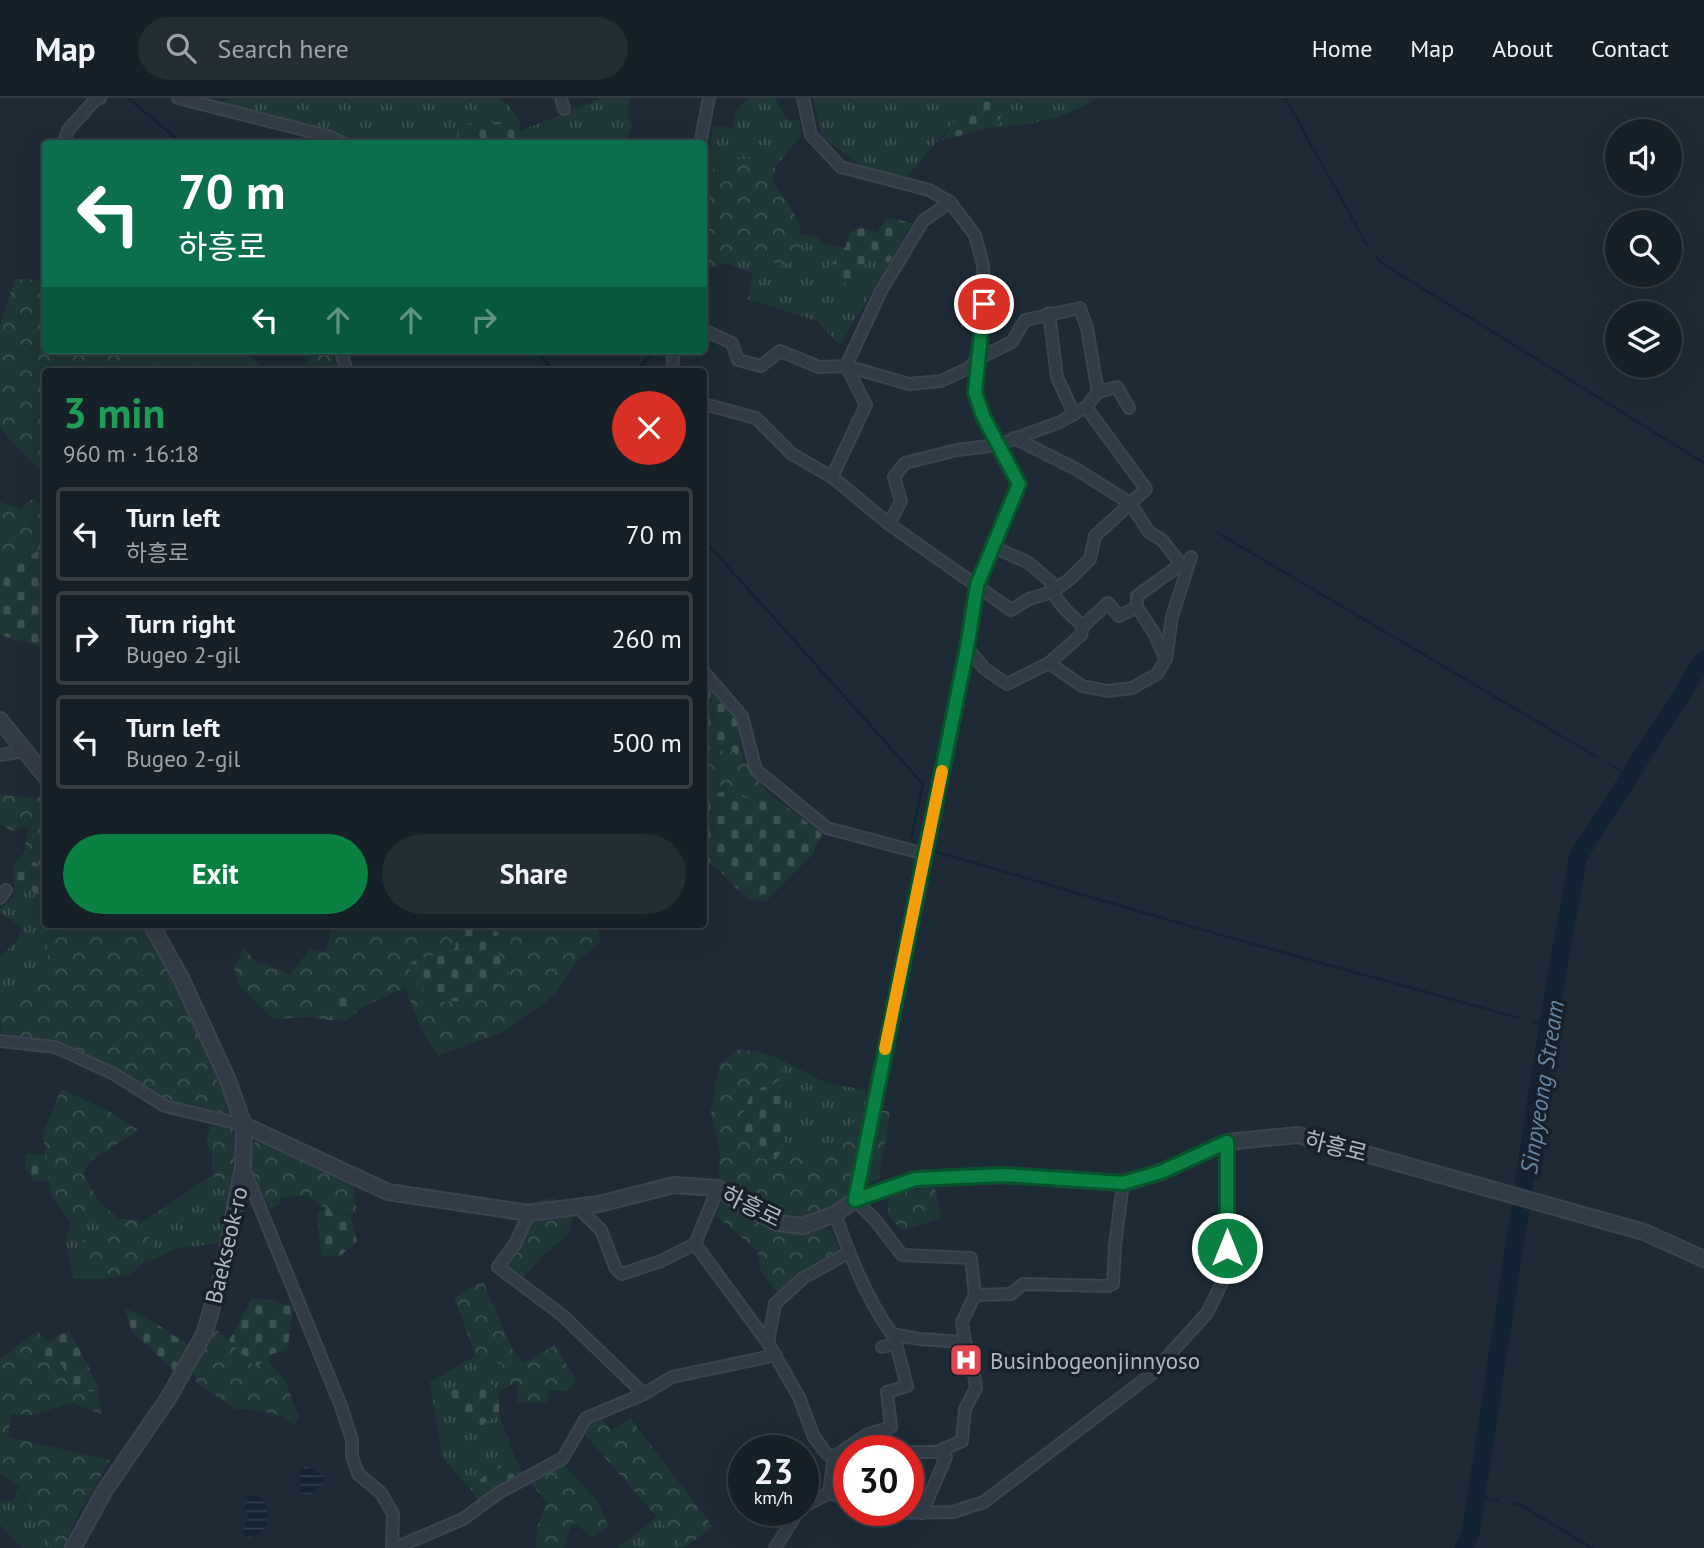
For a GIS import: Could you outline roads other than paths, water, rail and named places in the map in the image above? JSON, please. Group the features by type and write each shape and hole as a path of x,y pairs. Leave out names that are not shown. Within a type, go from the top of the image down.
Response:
{"street":[{"path":"64,140 68,130 94,100 100,98"},
{"path":"178,98 215,102 336,140"},
{"path":"701,140 709,98"},
{"path":"803,98 811,135 841,167 929,190 950,202 975,235 984,265 984,304 975,392 983,416 1019,484 977,585 967,648 855,1200 876,1221 902,1255 971,1258 975,1295 962,1322 965,1342 974,1367 976,1388 965,1409 962,1441 937,1452 924,1452"},
{"path":"846,366 881,291 923,221 950,202"},
{"path":"707,331 732,343 738,360 761,366 780,351 820,367 846,366 909,384 941,381 969,368 977,359 1012,342 1025,320 1080,308 1087,328 1098,392"},
{"path":"1049,313 1057,377 1074,414"},
{"path":"832,477 866,405 846,366"},
{"path":"889,524 901,501 894,477 905,463 957,450 998,445 1060,422 1086,407 1098,392 1116,387 1129,408"},
{"path":"707,405 756,418 792,454 832,477 889,524 1012,610 1029,599 1052,592 1070,579 1090,559 1095,536 1146,489 1086,407"},
{"path":"1014,438 1076,469 1130,503 1149,532 1186,562"},
{"path":"994,547 1029,563 1051,582 1052,592 1083,626"},
{"path":"1166,659 1154,633 1137,607 1137,596 1186,562"},
{"path":"1049,663 1083,686 1108,691 1136,686 1157,674 1166,659 1172,617 1186,562"},
{"path":"967,648 985,669 1007,684 1049,663 1081,635 1083,626 1108,603 1119,615 1137,607"},
{"path":"707,675 742,716 756,770 827,828 925,854"},
{"path":"0,720 42,772"},
{"path":"0,755 24,751"},
{"name":"Baekseok-ro","path":"73,1548 105,1490 169,1397 204,1334 222,1275 243,1166 244,1125 227,1078 181,978 153,928"},
{"path":"0,1041 55,1047 114,1074 164,1106 244,1125"},
{"name":"하흥로","path":"244,1125 388,1192 529,1213 598,1204 674,1185 718,1188 777,1223 803,1226 835,1214 855,1200 915,1179 1004,1175 1123,1183 1161,1172 1227,1142 1298,1135 1644,1232 1704,1259"},
{"path":"924,1513 953,1512 984,1502 1153,1373 1207,1313 1226,1275 1227,1142"},
{"path":"243,1166 341,1406 352,1440 352,1456 358,1474 381,1493 393,1514 393,1548 463,1519 500,1492 563,1458 586,1418 643,1394 672,1377 775,1355"},
{"path":"975,1295 1011,1294 1023,1284 1113,1284 1123,1183"},
{"path":"576,1206 601,1230 616,1269 622,1274 662,1261 695,1244 718,1188"},
{"path":"529,1213 515,1244 498,1267 562,1315 643,1394"},
{"path":"835,1214 848,1253 864,1288 892,1334 965,1342"},
{"path":"695,1244 768,1343 799,1397 814,1437 827,1454 833,1457"},
{"path":"768,1343 775,1304 803,1278 848,1253"},
{"path":"866,1435 891,1427 887,1392 907,1386 896,1344 882,1347"},
{"path":"924,1508 946,1457 937,1452"},
{"path":"829,1493 833,1464"},
{"path":"819,1499 829,1493 833,1494"},
{"path":"775,1548 790,1526"}],"water":[{"path":"306,1466 325,1477 322,1485 308,1496 300,1492 300,1472"},
{"path":"251,1494 263,1499 267,1518 260,1533 248,1538 242,1533 248,1519 245,1506"}],"waterway":[{"path":"1285,98 1367,245"},
{"path":"129,99 178,140"},
{"path":"1376,257 1704,463"},
{"path":"538,354 552,368"},
{"path":"639,368 651,354"},
{"path":"1216,532 1597,757"},
{"path":"707,543 923,784 911,839 914,842"},
{"name":"Sinpyeong Stream","path":"1464,1548 1471,1531 1548,1025 1578,857 1704,659"},
{"path":"1609,764 1630,776"},
{"path":"934,851 1196,928 1519,1018"},
{"path":"1533,1022 1548,1025"},
{"path":"1477,1496 1498,1501"},
{"path":"1512,1503 1519,1504 1592,1548"}],"place":[{"name":"Businbogeonjinnyoso","path":"966,1360"}]}
